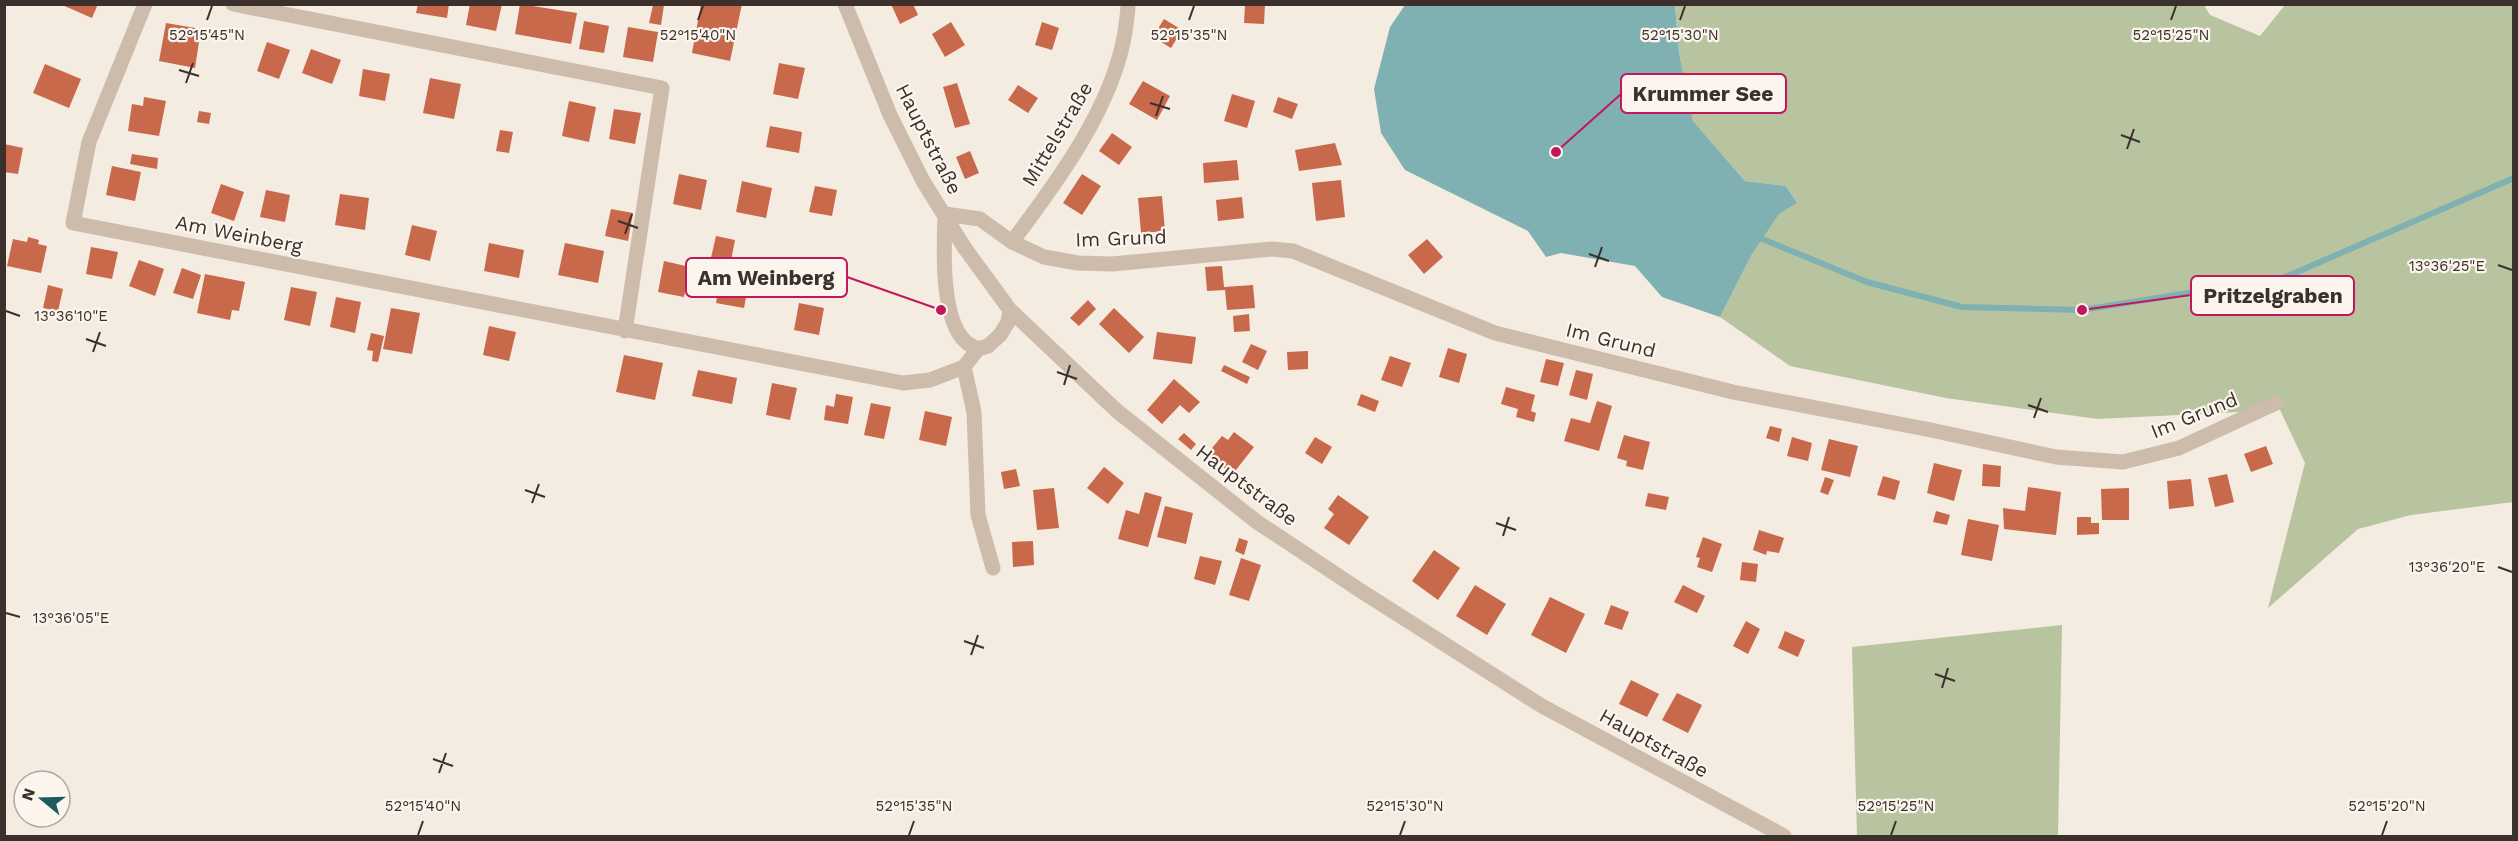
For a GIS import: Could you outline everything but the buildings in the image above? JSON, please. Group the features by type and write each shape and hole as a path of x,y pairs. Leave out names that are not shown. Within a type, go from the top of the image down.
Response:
{"street":[{"name":"Am Weinberg","path":"145,4 89,142 73,223 903,383 930,380 964,368"},
{"path":"233,4 662,88 625,331"},
{"name":"Hauptstraße","path":"845,4 890,115 923,181 964,247 1010,310 1117,411 1257,522 1542,706 1784,837"},
{"name":"Mittelstraße","path":"1012,242 1054,184 1104,102 1121,54 1128,4"},
{"path":"945,214 943,255 950,309 956,330 966,343 978,349"},
{"name":"Im Grund","path":"945,214 980,219 1012,242 1044,257 1077,263 1112,264 1272,249 1293,251 1495,333 1732,392 1931,430 2056,458 2122,462 2167,451 2276,403"},
{"path":"993,568 978,515 974,412 964,368 978,349 988,346 1000,335 1008,322 1010,310"}],"green space":[{"path":"1675,5 2204,5 2210,15 2260,36 2285,5 2513,5 2513,502 2411,515 2358,529 2268,608 2305,463 2280,410 2098,419 1946,398 1790,366 1720,317 1752,254 1779,213 1797,203 1786,186 1745,181 1693,121 1679,53"},
{"path":"2062,625 2058,836 1857,836 1852,647"}],"water":[{"path":"1405,5 1675,5 1679,53 1693,121 1745,181 1786,186 1797,203 1779,214 1752,254 1720,317 1662,297 1635,266 1561,253 1546,257 1528,231 1405,170 1381,133 1374,89 1390,27"}],"waterway":[{"path":"1755,236 1867,282 1962,307 2082,310 2283,278 2514,178"}],"place":[{"name":"Krummer See","path":"1556,152"},
{"name":"Am Weinberg","path":"941,310"},
{"name":"Pritzelgraben","path":"2082,310"}]}
